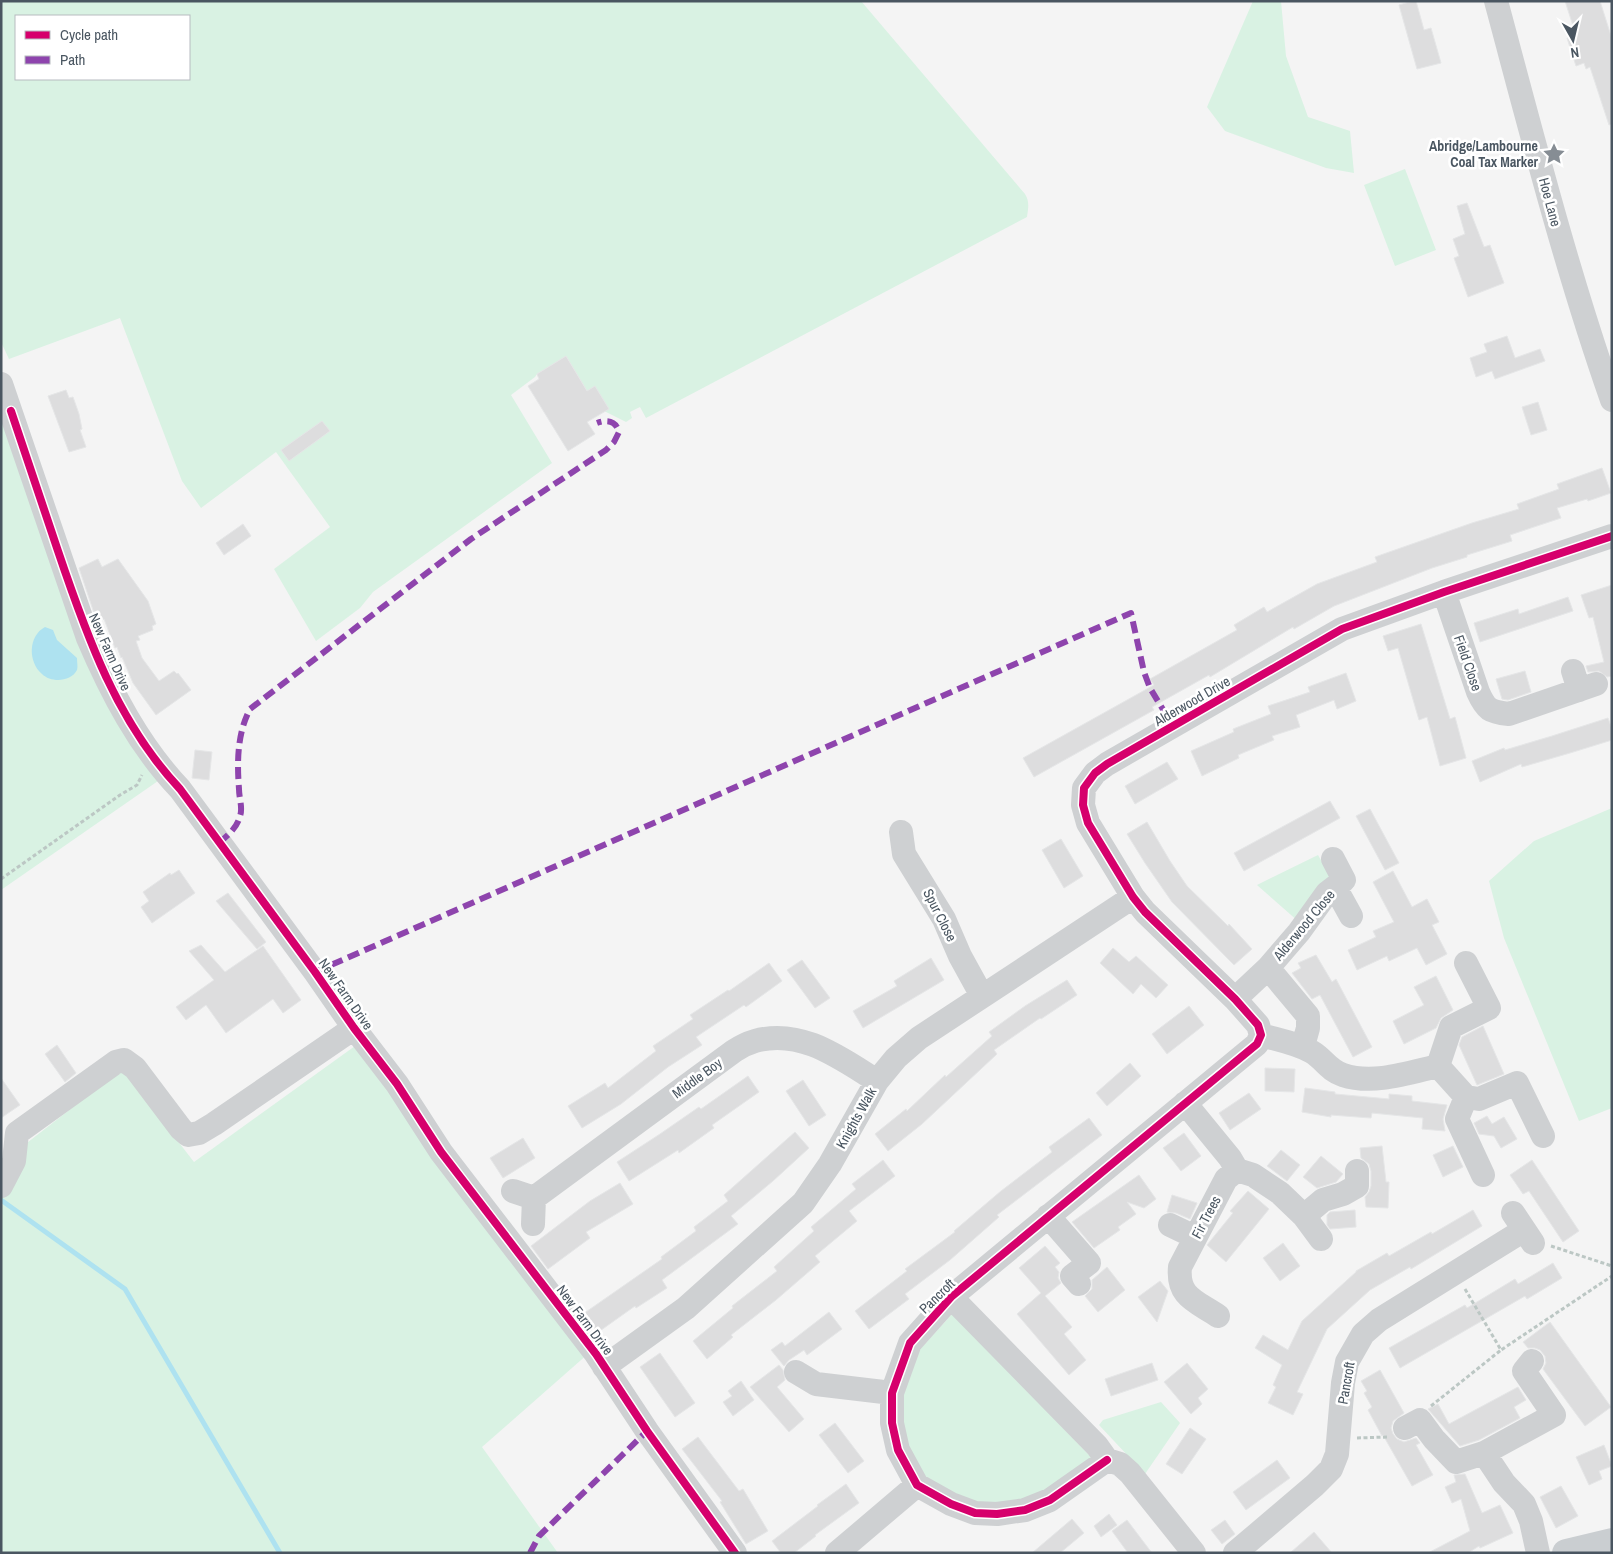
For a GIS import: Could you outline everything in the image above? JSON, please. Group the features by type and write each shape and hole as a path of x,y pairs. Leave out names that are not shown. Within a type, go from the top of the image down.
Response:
{"main road":[{"path":"1566,1553 1612,1542"}],"street":[{"name":"Hoe Lane","path":"1496,1 1568,267 1612,400"},
{"name":"New Farm Drive","path":"1,384 78,611 105,677 138,736 160,768 180,789 354,1028 398,1084 441,1152 604,1366 735,1553"},
{"name":"Alderwood Drive","path":"1261,1036 1258,1025 1235,999 1144,912 1133,897 1088,823 1083,805 1084,788 1095,773 1107,764 1342,629 1444,592 1612,536"},
{"name":"Field Close","path":"1444,592 1484,705 1494,712 1508,714 1583,682"},
{"name":"Spur Close","path":"901,832 904,854 940,911 960,956 982,996"},
{"name":"Alderwood Close","path":"1268,968 1299,932 1327,893 1347,879 1333,859"},
{"path":"1347,879 1351,916"},
{"name":"Knights Walk","path":"604,1366 686,1308 803,1203 830,1164 877,1080 896,1058 919,1038 1133,897"},
{"path":"1438,1066 1450,1027 1489,1008 1466,963"},
{"path":"1235,999 1268,968 1308,1016 1308,1028 1302,1046"},
{"path":"1,1186 14,1161 17,1133 116,1062 124,1060 135,1068 181,1129 188,1135 199,1133 214,1124 354,1028"},
{"path":"1261,1036 1302,1046 1315,1054 1333,1070 1355,1078 1384,1078 1438,1066"},
{"name":"Pancroft","path":"917,1485 898,1450 892,1423 892,1393 910,1343 951,1297 1257,1044 1261,1036"},
{"name":"Middle Boy","path":"533,1224 524,1195 734,1050 754,1041 776,1038 799,1040 821,1047 877,1080"},
{"path":"1438,1066 1461,1092 1479,1100 1517,1084 1543,1136"},
{"path":"1461,1092 1458,1119 1483,1174"},
{"path":"1185,1103 1230,1158 1236,1170 1253,1174 1280,1193 1304,1216 1321,1239"},
{"name":"Fir Trees","path":"1218,1316 1184,1292 1178,1280 1180,1267 1195,1237 1226,1179 1236,1170"},
{"path":"1304,1216 1323,1200 1343,1194 1357,1186 1357,1170"},
{"path":"1048,1216 1089,1263 1072,1276 1079,1284"},
{"path":"1170,1225 1195,1237"},
{"name":"Pancroft","path":"1235,1553 1315,1485 1330,1469 1337,1454 1343,1383 1347,1362 1364,1334 1379,1320 1523,1229"},
{"name":"Pancroft","path":"951,1297 1098,1446 1108,1460 1120,1464 1130,1473 1194,1553"},
{"path":"1405,1428 1420,1420 1434,1439 1456,1462 1484,1453 1554,1415 1524,1371 1532,1361"},
{"path":"796,1372 816,1384 892,1393"},
{"path":"1484,1453 1504,1483 1524,1504 1531,1521 1538,1553"},
{"path":"837,1553 917,1485 951,1504 975,1513 997,1514 1025,1510 1050,1500 1108,1460"}],"path":[{"path":"1,879 137,785 143,772 151,774 160,768"},
{"path":"1523,1229 1536,1248 1543,1243 1612,1266"},
{"path":"1455,1272 1501,1350 1612,1276"}],"green space":[{"path":"1,1 861,1 1025,194 1028,203 1027,217 646,418 640,407 630,412 632,418 626,422 604,411 587,391 566,356 537,374 511,395 552,463 373,592 360,608 316,641 274,569 330,527 276,452 201,508 182,481 120,318 9,359 1,342"},
{"path":"1253,1 1281,1 1286,56 1308,117 1350,131 1354,173 1326,168 1225,131 1207,107"},
{"path":"1405,169 1436,250 1395,266 1364,185"},
{"path":"1,407 158,781 1,890"},
{"path":"1612,808 1612,1108 1579,1121 1504,938 1489,881 1534,841"},
{"path":"1318,855 1334,883 1299,922 1257,885"},
{"path":"355,1046 589,1353 482,1447 558,1553 1,1553 1,1157 5,1160 122,1069 194,1162"},
{"path":"953,1313 1092,1458 1056,1487 1019,1503 970,1503 926,1478 919,1470 902,1430 905,1378 914,1356"},
{"path":"1161,1402 1180,1423 1145,1474 1099,1425 1103,1420"}],"water":[{"path":"45,627 53,630 57,640 77,658 77,670 66,679 55,680 46,677 37,669 34,663 32,649 35,636"}],"building":[{"path":"1416,1 1424,30 1431,28 1441,63 1417,69 1399,5"},
{"path":"1565,1 1600,1 1612,39 1612,124 1609,125 1590,67 1586,69 1584,63 1576,66 1567,38 1576,35"},
{"path":"1467,203 1484,247 1490,245 1504,283 1468,297 1454,258 1459,256 1453,239 1465,234 1457,206"},
{"path":"1507,336 1515,358 1540,349 1545,361 1495,379 1492,371 1476,377 1470,358 1487,352 1484,344"},
{"path":"566,356 587,391 595,386 609,409 587,422 595,434 568,451 528,386 539,379 537,374"},
{"path":"66,390 69,398 73,397 79,414 82,429 80,430 86,447 69,452 48,396"},
{"path":"1538,402 1547,430 1531,435 1522,407"},
{"path":"322,421 330,431 289,461 281,450"},
{"path":"1602,468 1611,493 1588,501 1587,499 1557,508 1561,518 1510,535 1512,541 1467,555 1467,557 1432,568 1334,606 1294,629 1293,627 1210,677 1209,675 1152,707 1154,710 1034,777 1023,758 1154,685 1150,679 1237,630 1234,625 1264,607 1267,612 1317,584 1377,562 1375,557 1472,523 1519,509 1517,504 1559,489 1557,484"},
{"path":"243,524 251,536 224,555 216,543"},
{"path":"98,559 102,567 118,559 148,601 156,624 152,626 153,630 138,636 140,640 136,641 142,658 159,681 174,671 178,673 191,690 156,715 133,683 117,647 115,648 104,619 97,622 79,568"},
{"path":"1612,585 1612,676 1607,677 1599,671 1588,672 1586,666 1604,662 1593,617 1589,618 1581,595"},
{"path":"1568,597 1573,611 1480,642 1474,623 1518,609 1519,614"},
{"path":"1421,624 1450,719 1455,717 1466,758 1440,766 1427,717 1419,720 1398,648 1388,651 1383,636"},
{"path":"1525,671 1531,692 1508,700 1502,699 1496,679"},
{"path":"1346,673 1356,701 1337,709 1334,700 1296,715 1300,727 1272,736 1274,740 1238,755 1239,758 1202,776 1191,751 1234,732 1233,729 1271,714 1268,706 1310,692 1308,687"},
{"path":"1608,718 1612,729 1612,740 1522,767 1521,764 1480,782 1472,761 1504,748 1505,750"},
{"path":"195,750 212,752 209,780 192,778"},
{"path":"1167,762 1178,779 1135,804 1125,786"},
{"path":"1330,801 1340,818 1244,871 1234,853"},
{"path":"1370,809 1399,863 1385,870 1356,816"},
{"path":"1147,822 1187,886 1228,926 1229,924 1252,949 1234,965 1172,902 1127,834"},
{"path":"1061,839 1083,876 1064,888 1042,850"},
{"path":"179,870 195,893 152,923 141,907 149,901 143,892 170,873 171,875"},
{"path":"1393,871 1412,907 1427,899 1439,922 1432,925 1447,954 1426,965 1417,948 1389,961 1387,956 1357,970 1348,950 1376,937 1373,931 1394,922 1373,882"},
{"path":"228,893 266,942 257,949 216,901"},
{"path":"201,945 225,972 263,946 301,1000 283,1013 273,999 226,1033 206,1005 186,1020 176,1007 214,980 189,951"},
{"path":"1113,948 1129,962 1136,956 1168,985 1156,998 1141,984 1133,994 1100,963"},
{"path":"1316,955 1332,982 1336,979 1372,1047 1353,1057 1320,995 1312,999 1292,973 1301,968 1298,963"},
{"path":"931,958 944,980 863,1028 853,1011 897,986 894,981"},
{"path":"802,960 830,998 815,1008 787,970"},
{"path":"769,963 782,981 746,1007 744,1005 696,1037 702,1045 668,1067 621,1104 582,1128 568,1106 605,1083 608,1088 656,1051 653,1046 693,1019 690,1015"},
{"path":"1436,976 1453,1010 1441,1018 1436,1028 1404,1044 1393,1021 1424,1005 1414,987"},
{"path":"1067,980 1077,995 994,1050 997,1054 922,1124 888,1151 875,1134 906,1109 907,1111 945,1075 946,1077 992,1036 989,1032 1025,1006"},
{"path":"1189,1006 1204,1025 1167,1054 1152,1034"},
{"path":"1483,1026 1504,1074 1477,1085 1459,1045 1462,1037"},
{"path":"57,1045 76,1073 65,1082 45,1054"},
{"path":"1130,1063 1141,1076 1107,1106 1096,1093"},
{"path":"1265,1068 1295,1069 1294,1092 1265,1091"},
{"path":"748,1076 759,1092 712,1125 714,1128 679,1153 678,1150 629,1181 617,1162 699,1107 701,1109"},
{"path":"1,1078 20,1105 1,1118"},
{"path":"803,1080 826,1115 809,1126 786,1091"},
{"path":"1305,1088 1335,1092 1335,1094 1389,1099 1389,1094 1412,1096 1412,1101 1447,1105 1443,1119 1445,1131 1422,1129 1423,1118 1372,1113 1371,1118 1331,1115 1331,1117 1302,1112"},
{"path":"1249,1093 1261,1109 1230,1130 1219,1113"},
{"path":"1487,1116 1492,1124 1504,1117 1517,1139 1501,1148 1494,1136 1479,1134 1474,1123"},
{"path":"1089,1118 1102,1135 997,1215 999,1217 950,1260 905,1294 909,1299 869,1329 855,1311 907,1271 905,1269 955,1232 1001,1191 1052,1152 1049,1147"},
{"path":"795,1132 809,1148 731,1216 738,1224 662,1280 667,1288 636,1308 635,1306 597,1333 583,1314 662,1259 661,1257 696,1231 694,1227 728,1201 724,1195"},
{"path":"1184,1133 1201,1156 1181,1171 1163,1148"},
{"path":"523,1138 535,1158 503,1178 490,1158"},
{"path":"1382,1146 1386,1182 1389,1182 1388,1208 1366,1207 1365,1197 1371,1186 1371,1171 1369,1164 1361,1158 1360,1148"},
{"path":"1453,1146 1463,1167 1443,1177 1433,1155"},
{"path":"1281,1150 1300,1165 1287,1181 1267,1166"},
{"path":"1321,1156 1343,1174 1336,1182 1317,1188 1303,1177"},
{"path":"883,1160 895,1176 849,1211 857,1221 815,1256 820,1262 731,1335 733,1337 707,1359 693,1341 733,1308 732,1306 777,1271 774,1267 814,1231 811,1227 856,1189 852,1184"},
{"path":"1532,1160 1579,1231 1563,1242 1529,1191 1523,1194 1510,1175"},
{"path":"1139,1175 1156,1199 1144,1208 1127,1202 1136,1214 1118,1227 1120,1230 1094,1248 1072,1222"},
{"path":"620,1183 633,1204 586,1232 590,1238 548,1269 531,1246 590,1201"},
{"path":"1248,1191 1269,1209 1226,1262 1207,1245 1233,1213 1230,1211"},
{"path":"1172,1195 1197,1203 1190,1219 1176,1213 1167,1212"},
{"path":"1355,1210 1356,1227 1330,1229 1327,1225 1327,1215 1330,1212"},
{"path":"1473,1210 1482,1226 1411,1269 1410,1267 1370,1290 1327,1329 1297,1392 1303,1394 1293,1415 1268,1403 1276,1387 1273,1385 1282,1365 1255,1348 1263,1335 1288,1350 1302,1321 1356,1271 1387,1253 1389,1256 1431,1232 1432,1234"},
{"path":"1283,1243 1300,1266 1280,1281 1263,1258"},
{"path":"1045,1246 1060,1263 1055,1267 1059,1272 1058,1278 1061,1283 1045,1296 1072,1327 1064,1334 1086,1360 1069,1375 1017,1314 1041,1293 1019,1268"},
{"path":"1553,1263 1562,1278 1527,1299 1525,1296 1400,1368 1389,1348 1465,1305 1467,1308 1515,1279 1518,1284"},
{"path":"1107,1267 1125,1290 1098,1312 1085,1296 1092,1289 1092,1280"},
{"path":"1160,1281 1168,1291 1157,1322 1138,1297"},
{"path":"829,1312 842,1329 807,1355 804,1350 789,1360 784,1366 771,1350 782,1342 785,1346"},
{"path":"1550,1322 1611,1407 1585,1426 1543,1369 1546,1363 1545,1356 1540,1350 1528,1348 1523,1342"},
{"path":"660,1353 695,1403 675,1417 640,1367"},
{"path":"1152,1363 1158,1380 1111,1396 1105,1379"},
{"path":"1187,1363 1208,1389 1198,1398 1202,1404 1191,1414 1164,1382"},
{"path":"779,1365 783,1370 785,1380 777,1387 804,1419 789,1432 750,1387"},
{"path":"1380,1370 1404,1413 1393,1421 1391,1428 1393,1434 1397,1439 1404,1442 1416,1438 1420,1443 1416,1445 1433,1475 1412,1486 1368,1410 1372,1407 1364,1393 1367,1391 1361,1381"},
{"path":"741,1381 754,1400 733,1416 723,1402 732,1396 728,1391"},
{"path":"1518,1387 1526,1400 1514,1407 1520,1418 1479,1440 1460,1446 1428,1409 1438,1404 1449,1424"},
{"path":"835,1423 864,1461 848,1473 819,1435"},
{"path":"1190,1428 1206,1439 1182,1474 1166,1464"},
{"path":"698,1437 739,1491 743,1489 768,1531 746,1544 720,1502 722,1501 682,1449"},
{"path":"1604,1445 1612,1466 1599,1471 1602,1479 1589,1485 1576,1457"},
{"path":"1277,1460 1290,1478 1246,1510 1233,1492"},
{"path":"1465,1474 1482,1513 1500,1505 1513,1533 1480,1548 1479,1546 1468,1553 1428,1553 1470,1531 1461,1499 1452,1503 1445,1487 1456,1482 1454,1475"},
{"path":"846,1484 859,1503 794,1553 781,1553 772,1541"},
{"path":"1561,1486 1578,1516 1556,1528 1540,1497"},
{"path":"1109,1514 1117,1525 1101,1537 1094,1526"},
{"path":"1072,1519 1084,1533 1060,1553 1032,1553"},
{"path":"1127,1520 1152,1553 1128,1553 1112,1531"},
{"path":"1225,1520 1235,1534 1222,1544 1211,1530"},
{"path":"1314,1532 1332,1553 1290,1553"}],"waterway":[{"path":"1,1200 125,1289 280,1553"}],"marked path":[{"path":"219,843 234,828 241,813 238,769 239,748 240,738 250,709 471,539 606,450 614,442 619,432 618,428 611,422 597,423"},
{"path":"315,972 1131,613 1144,672 1150,688 1173,726"},
{"path":"530,1553 539,1536 647,1431"}],"cycle path":[{"path":"11,411 80,615 106,677 138,736 180,789 397,1084 441,1152 596,1354 647,1431 735,1553"},
{"path":"1107,1460 1050,1500 1025,1510 997,1514 975,1513 951,1504 917,1485 898,1450 892,1423 892,1393 910,1343 951,1297 1257,1044 1261,1035 1258,1025 1235,999 1145,912 1133,897 1088,823 1083,805 1084,788 1095,773 1107,764 1342,629 1444,592 1612,536"}],"place":[{"name":"Abridge/Lambourne Coal Tax Marker","path":"1554,154"}]}
